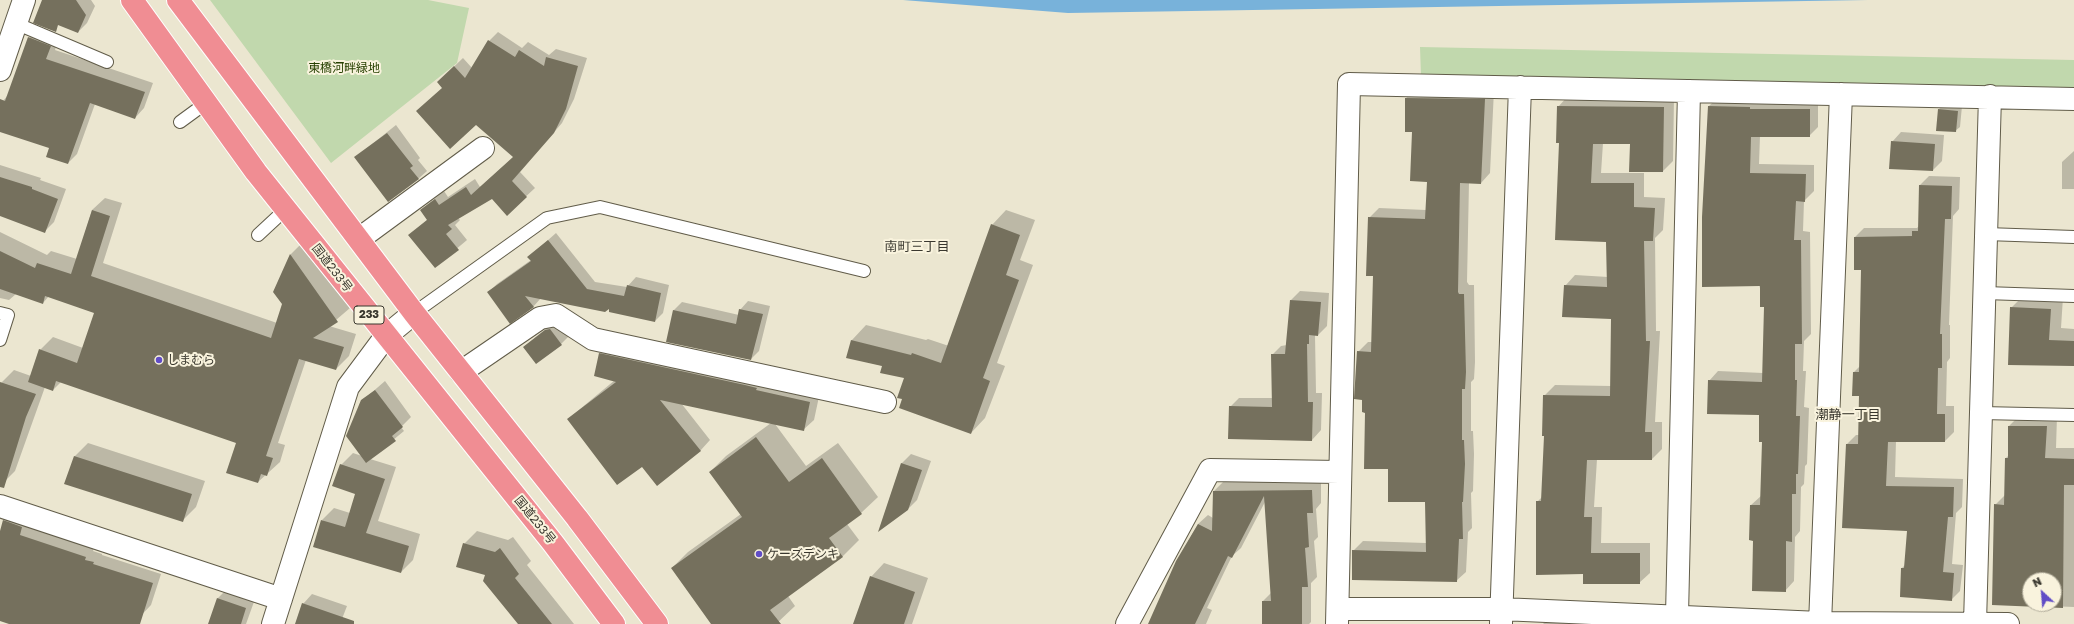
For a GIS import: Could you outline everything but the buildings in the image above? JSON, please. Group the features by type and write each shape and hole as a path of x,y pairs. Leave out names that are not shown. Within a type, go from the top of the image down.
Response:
{"highway":[{"name":"国道233号","path":"132,0 206,103 286,209 553,543 614,624"},
{"path":"178,0 414,313 577,518 657,624"}],"street":[{"path":"0,70 7,20 24,0"},
{"path":"2008,624 1820,623 1676,615 1338,617 1339,472 1349,84 1990,96 2074,99"},
{"path":"1501,617 1520,87"},
{"path":"1676,615 1689,91"},
{"path":"1820,623 1841,94"},
{"path":"1975,623 1990,96"},
{"path":"359,239 482,148"},
{"path":"273,624 348,387 386,336 414,313"},
{"path":"461,372 540,318 556,315 593,339 885,402"},
{"path":"1127,624 1210,470 1339,472"},
{"path":"0,506 281,600"}],"lane":[{"path":"7,20 107,62"},
{"path":"180,122 206,103"},
{"path":"414,313 547,218 600,207 864,271"},
{"path":"258,235 286,209"},
{"path":"1986,234 2074,237"},
{"path":"1985,293 2074,296"},
{"path":"0,313 8,315 0,340"},
{"path":"1981,413 2074,415"}],"green space":[{"name":"東橋河畔緑地","path":"210,0 428,0 469,8 457,63 331,163"},
{"path":"1420,47 2074,60 2074,91 1421,76"}],"water":[{"path":"903,0 1868,0 1068,13"}],"place":[{"name":"しまむら","path":"159,360"},
{"name":"ケーズデンキ","path":"759,554"}],"district":[{"name":"南町三丁目","path":"917,247"},
{"name":"潮静一丁目","path":"1848,415"}]}
